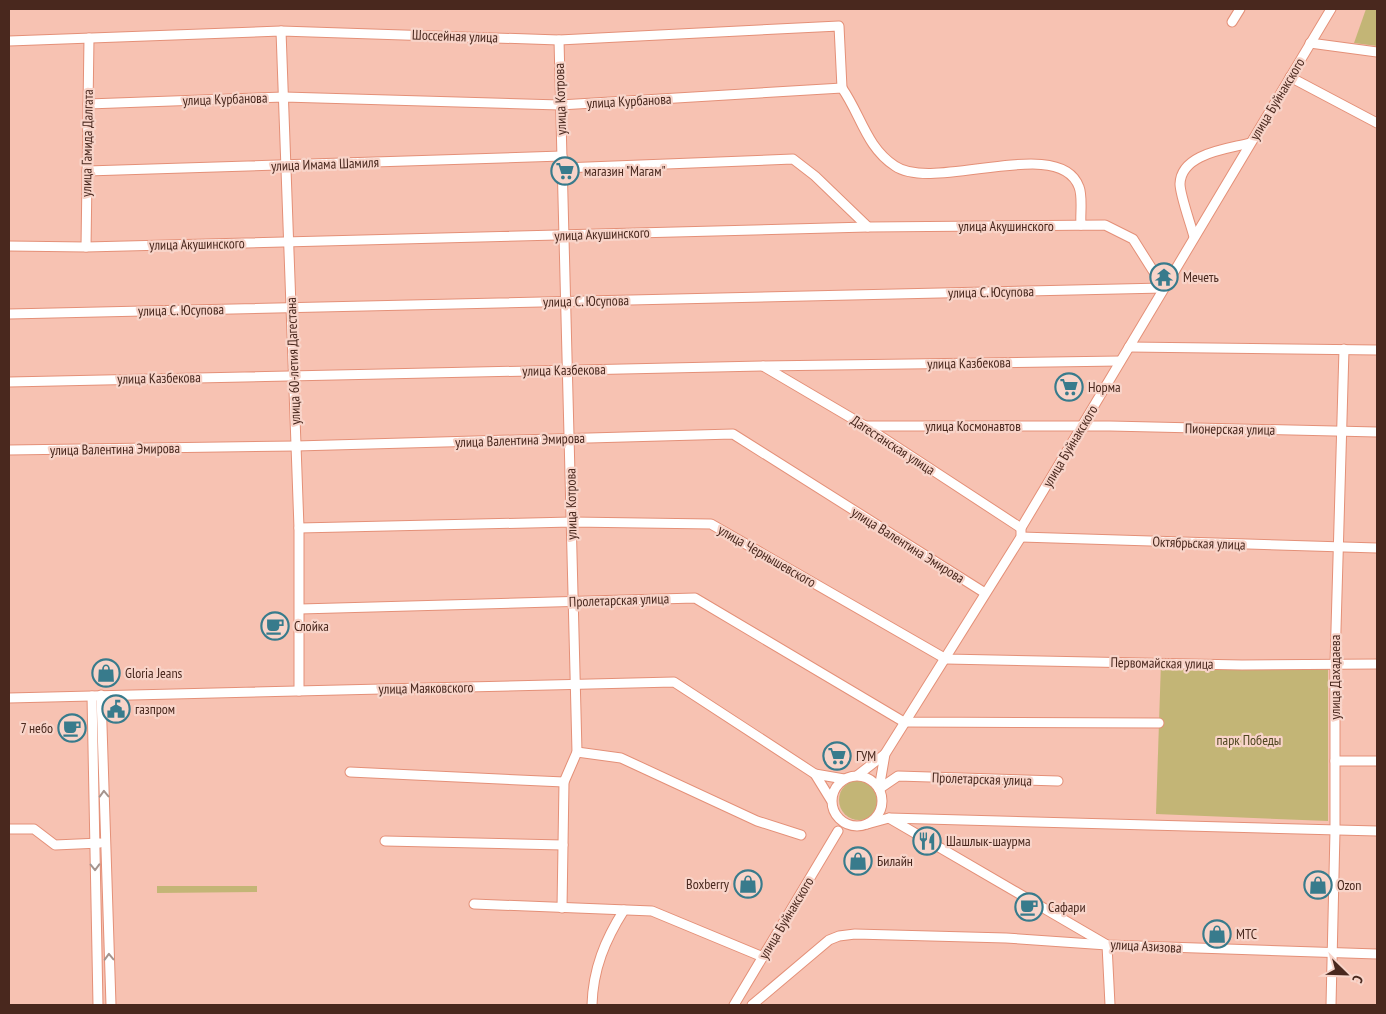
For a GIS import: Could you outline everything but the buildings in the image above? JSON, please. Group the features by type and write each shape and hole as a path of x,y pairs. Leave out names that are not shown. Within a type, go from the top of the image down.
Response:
{"street":[{"path":"1232,22 1240,9"},
{"name":"улица Буйнакского","path":"885,754 946,659 1128,347 1331,9"},
{"name":"Шоссейная улица","path":"9,41 282,31 559,40 839,26 842,88"},
{"name":"улица 60-летия Дагестана","path":"282,31 299,528 299,691"},
{"name":"улица Гамида Далгата","path":"86,247 89,38"},
{"name":"улица Котрова","path":"559,40 577,752 564,782 562,908"},
{"path":"1310,43 1377,52"},
{"path":"1290,77 1377,123"},
{"path":"842,88 852,103 872,145 896,168 924,173 1045,163 1069,172 1079,187 1081,225"},
{"name":"улица Курбанова","path":"88,104 284,97 560,105 842,88"},
{"path":"1194,237 1180,183 1186,169 1197,157 1250,143"},
{"name":"улица Имама Шамиля","path":"87,170 562,156"},
{"path":"562,168 793,160 815,176 868,226"},
{"name":"улица Акушинского","path":"9,246 86,247 868,226 1105,225 1133,239 1164,288"},
{"name":"улица С. Юсупова","path":"9,314 1164,288"},
{"path":"1128,347 1377,350"},
{"name":"улица Дахадаева","path":"1331,1005 1335,831 1335,664 1344,349"},
{"name":"улица Казбекова","path":"9,382 762,366 1120,361"},
{"name":"Дагестанская улица","path":"762,366 865,426 1021,533"},
{"name":"улица Космонавтов","path":"865,426 1082,426"},
{"name":"Пионерская улица","path":"1082,426 1377,432"},
{"name":"улица Валентина Эмирова","path":"9,450 296,446 733,434 985,593"},
{"name":"улица Чернышевского","path":"299,528 572,522 711,524 946,659"},
{"name":"Октябрьская улица","path":"1021,533 1338,548 1377,548"},
{"name":"Пролетарская улица","path":"300,609 695,598 904,722"},
{"name":"Первомайская улица","path":"946,659 1242,665 1377,664"},
{"name":"улица Маяковского","path":"9,698 674,682 814,774"},
{"path":"96,696 106,843 110,1005"},
{"path":"96,696 95,844 98,1005"},
{"path":"904,722 1158,724"},
{"path":"577,752 621,758 757,821 800,835"},
{"path":"831,800 838,784 844,779 858,775 885,754"},
{"path":"885,754 879,788 882,803 889,818"},
{"path":"1335,761 1377,761"},
{"path":"350,772 564,782"},
{"path":"814,774 844,779"},
{"path":"814,774 831,800 836,815 838,831 889,818 1377,831"},
{"path":"858,775 868,777 879,788"},
{"name":"Пролетарская улица","path":"879,788 898,776 1058,781"},
{"path":"836,815 842,822 863,825 880,812 882,803"},
{"name":"улица Азизова","path":"889,818 1107,945 1331,954 1377,954"},
{"path":"9,829 34,829 55,846 106,843"},
{"name":"улица Буйнакского","path":"734,1005 838,831"},
{"path":"385,841 563,845"},
{"path":"474,904 652,911 763,957"},
{"path":"592,1005 592,980 610,933 624,910"},
{"path":"97,928 108,927"},
{"path":"752,1005 829,940 839,936 855,934 1006,938 1107,945 1110,1005"}],"green space":[{"path":"1366,9 1377,9 1377,46 1354,43"},
{"name":"парк Победы","path":"1161,662 1328,664 1328,821 1156,814"},
{"path":"863,780 870,783 876,789 879,800 878,808 870,817 863,820 855,820 848,817 840,808 839,796 842,789 851,781"},
{"path":"157,886 257,886 257,892 157,893"}],"place":[{"name":"магазин \"Магам\"","path":"565,171"},
{"name":"Мечеть","path":"1164,277"},
{"name":"Норма","path":"1069,387"},
{"name":"Слойка","path":"275,626"},
{"name":"Gloria Jeans","path":"106,673"},
{"name":"газпром","path":"116,709"},
{"name":"7 небо","path":"72,728"},
{"name":"ГУМ","path":"837,756"},
{"name":"Шашлык-шаурма","path":"927,841"},
{"name":"Билайн","path":"858,861"},
{"name":"Boxberry","path":"748,884"},
{"name":"Ozon","path":"1318,885"},
{"name":"Сафари","path":"1029,907"},
{"name":"МТС","path":"1217,934"}]}
